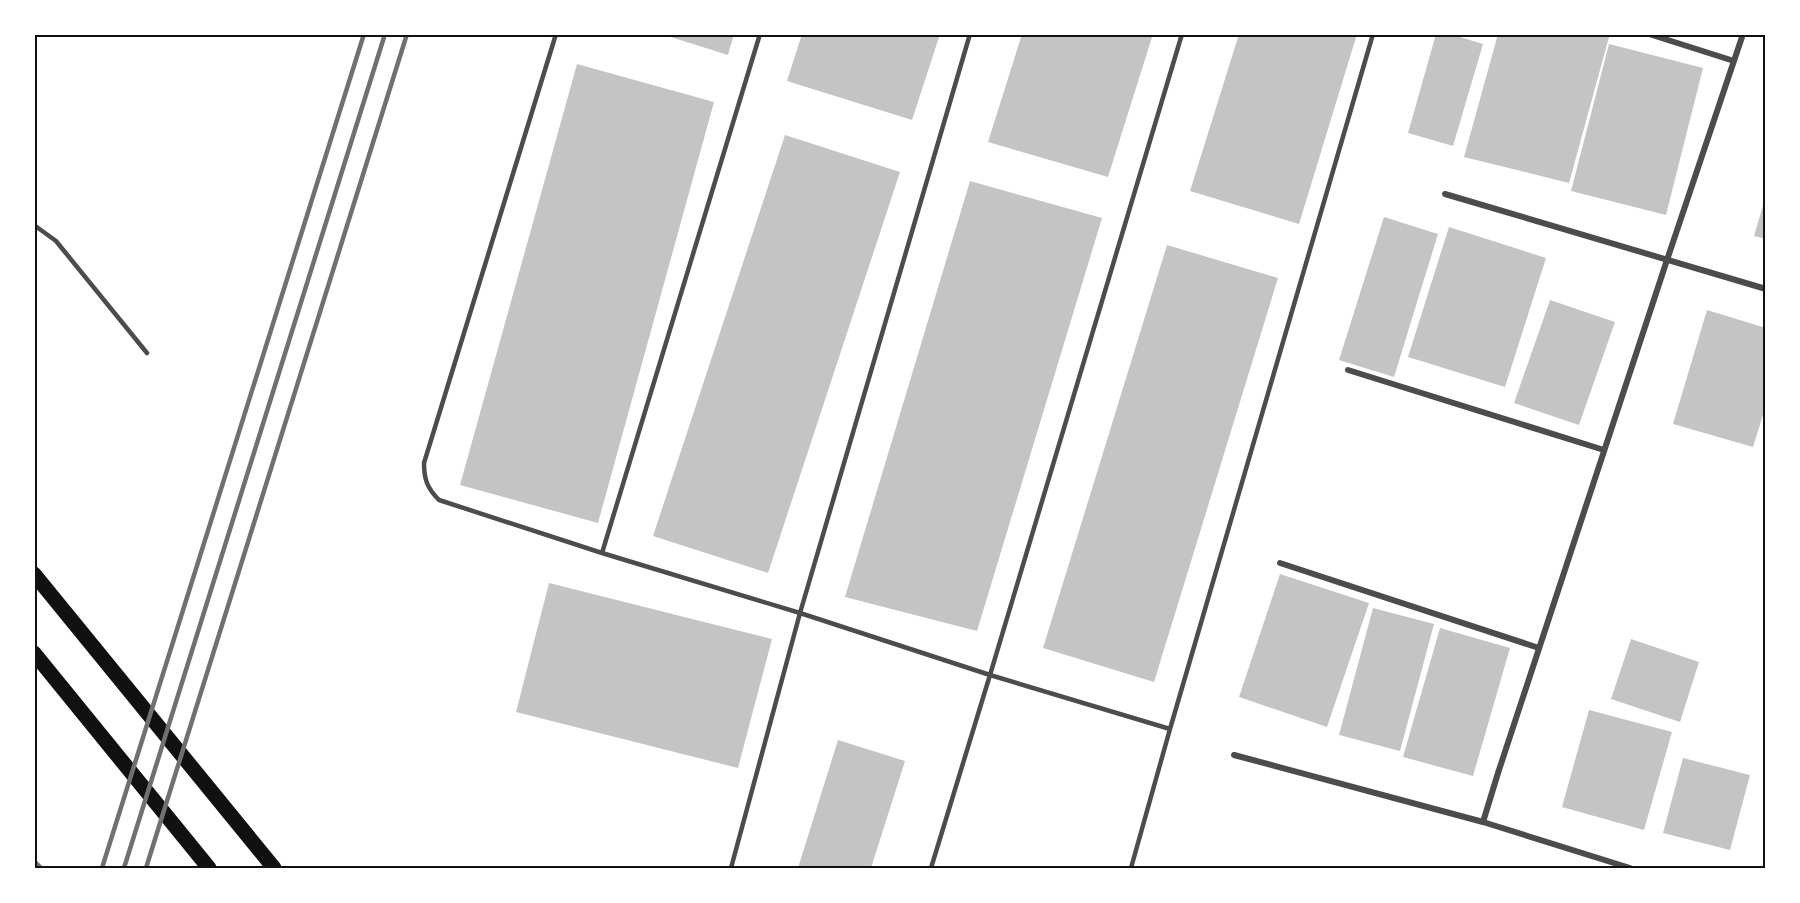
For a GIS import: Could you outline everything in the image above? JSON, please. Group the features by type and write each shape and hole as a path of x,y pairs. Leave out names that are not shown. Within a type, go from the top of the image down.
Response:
{"main road":[{"path":"34,574 274,868"},
{"path":"34,653 208,868"}],"street":[{"path":"1649,34 1734,61"},
{"path":"1483,822 1743,34"},
{"path":"1445,194 1766,290"},
{"path":"1348,370 1604,450"},
{"path":"1280,562 1539,648"},
{"path":"1234,755 1483,822 1630,868"}],"lane":[{"path":"556,34 424,463 424,477 429,491 438,500 602,553 1170,729"},
{"path":"602,553 760,34"},
{"path":"731,868 800,613 970,34"},
{"path":"931,868 1182,34"},
{"path":"1131,868 1373,34"},
{"path":"34,225 56,241 147,353"}],"building":[{"path":"661,34 734,34 728,55"},
{"path":"802,34 940,34 912,120 787,81"},
{"path":"1022,34 1153,34 1108,177 988,142"},
{"path":"1239,34 1357,34 1299,224 1190,191"},
{"path":"1436,34 1450,34 1483,44 1453,146 1408,133"},
{"path":"1498,34 1602,34 1609,37 1569,183 1464,157"},
{"path":"1609,44 1703,68 1666,215 1571,191"},
{"path":"577,64 714,102 598,523 460,485"},
{"path":"785,135 900,172 768,573 653,536"},
{"path":"970,181 1102,218 977,631 845,597"},
{"path":"1766,199 1766,239 1754,236"},
{"path":"1384,217 1438,234 1394,377 1339,360"},
{"path":"1449,227 1546,258 1505,387 1408,357"},
{"path":"1167,245 1278,278 1154,682 1043,648"},
{"path":"1550,300 1615,322 1579,425 1514,403"},
{"path":"1707,310 1766,328 1766,405 1753,447 1673,424"},
{"path":"1280,574 1369,603 1327,727 1239,697"},
{"path":"549,583 772,639 738,768 516,712"},
{"path":"1373,608 1434,624 1400,751 1339,735"},
{"path":"1440,628 1510,648 1473,776 1403,757"},
{"path":"1631,639 1699,662 1680,722 1611,699"},
{"path":"1589,710 1672,732 1644,830 1562,807"},
{"path":"838,740 905,761 871,868 798,868"},
{"path":"1683,758 1750,775 1730,850 1663,833"}],"railway":[{"path":"102,868 364,34"},
{"path":"124,868 385,34"},
{"path":"146,868 407,34"},
{"path":"34,861 41,868"}]}
